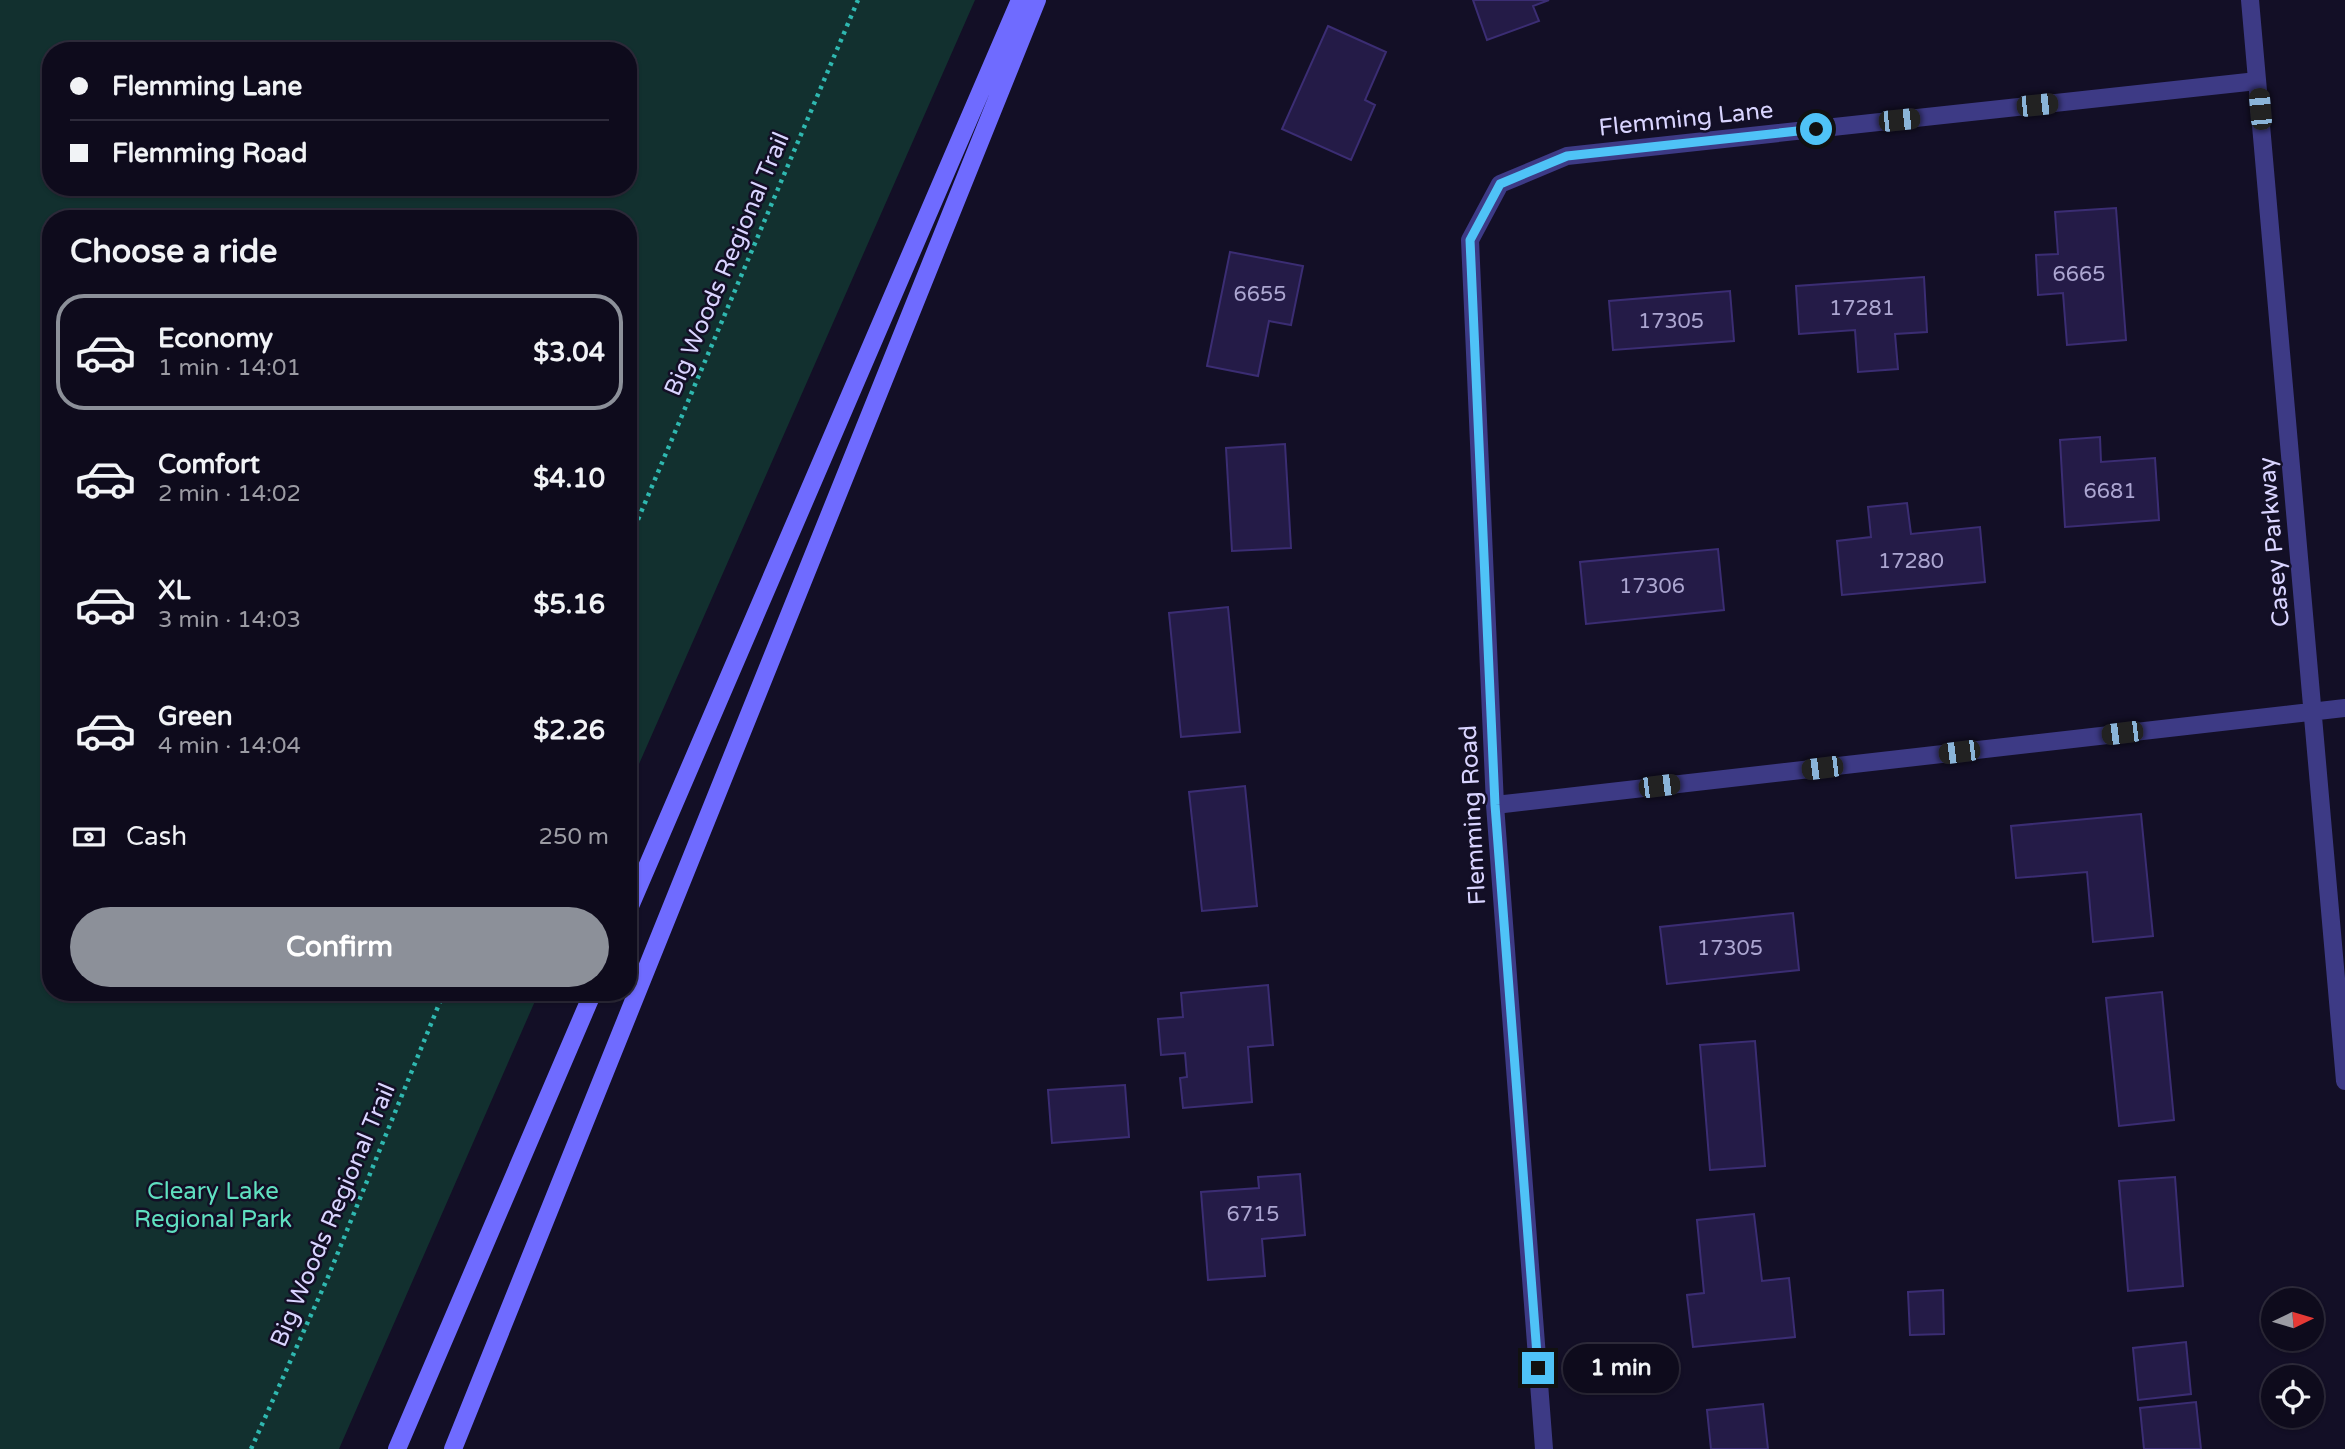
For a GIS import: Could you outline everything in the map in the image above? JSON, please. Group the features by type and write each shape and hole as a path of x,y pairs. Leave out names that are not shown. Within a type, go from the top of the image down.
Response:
{"main road":[{"path":"637,890 1020,0"},
{"path":"637,992 1037,0"},
{"path":"397,1449 589,1001"},
{"path":"453,1449 634,1001"}],"street":[{"name":"Casey Parkway","path":"2250,0 2345,1081"},
{"name":"Flemming Lane","path":"1500,184 1567,156 2258,81"},
{"name":"Flemming Road","path":"1500,184 1470,240 1495,805 1544,1449"},
{"path":"1495,805 2345,708"}],"path":[{"name":"Big Woods Regional Trail","path":"637,522 858,0"},
{"name":"Big Woods Regional Trail","path":"251,1449 328,1277 440,1001"}],"green space":[{"name":"Cleary Lake Regional Park","path":"0,0 975,0 637,769 637,210 42,210 42,1001 535,1001 339,1449 0,1449"}],"building":[{"path":"1473,0 1549,0 1533,6 1539,21 1487,40"},
{"path":"1328,26 1386,52 1365,100 1375,105 1351,160 1282,129"},
{"path":"2116,208 2126,340 2067,345 2063,293 2038,295 2036,255 2058,254 2055,212"},
{"path":"1230,252 1303,266 1291,325 1269,321 1258,376 1207,366"},
{"path":"1924,277 1927,332 1895,334 1898,369 1858,372 1855,330 1799,334 1796,286"},
{"path":"1730,291 1734,341 1613,350 1609,301"},
{"path":"2100,437 2101,462 2155,458 2159,520 2065,527 2060,440"},
{"path":"1285,444 1291,548 1232,551 1226,448"},
{"path":"1907,503 1911,534 1980,527 1985,582 1842,595 1837,541 1871,537 1868,507"},
{"path":"1718,549 1724,610 1586,624 1580,562"},
{"path":"1228,607 1240,732 1181,737 1169,613"},
{"path":"1245,786 1257,906 1202,911 1189,792"},
{"path":"2141,814 2153,936 2093,942 2087,872 2016,878 2011,826"},
{"path":"1793,913 1799,970 1667,984 1660,927"},
{"path":"1268,985 1273,1045 1248,1047 1252,1102 1183,1108 1180,1078 1187,1077 1185,1053 1161,1055 1158,1019 1183,1017 1181,993"},
{"path":"2162,992 2174,1120 2119,1126 2106,998"},
{"path":"1755,1041 1765,1166 1710,1170 1700,1045"},
{"path":"1125,1085 1129,1137 1052,1143 1048,1090"},
{"path":"1300,1174 1305,1235 1262,1239 1265,1276 1208,1280 1201,1192 1259,1188 1258,1177"},
{"path":"2175,1177 2183,1286 2128,1291 2119,1181"},
{"path":"1754,1214 1762,1281 1789,1278 1795,1337 1693,1347 1687,1295 1704,1293 1697,1220"},
{"path":"1943,1290 1944,1334 1910,1335 1908,1292"},
{"path":"2186,1342 2191,1394 2138,1400 2133,1348"},
{"path":"2196,1402 2201,1449 2144,1449 2140,1408"},
{"path":"1763,1404 1768,1449 1711,1449 1707,1410"}],"route":[{"path":"1538,1368 1495,805 1470,240 1500,184 1567,156 1816,129"}]}
